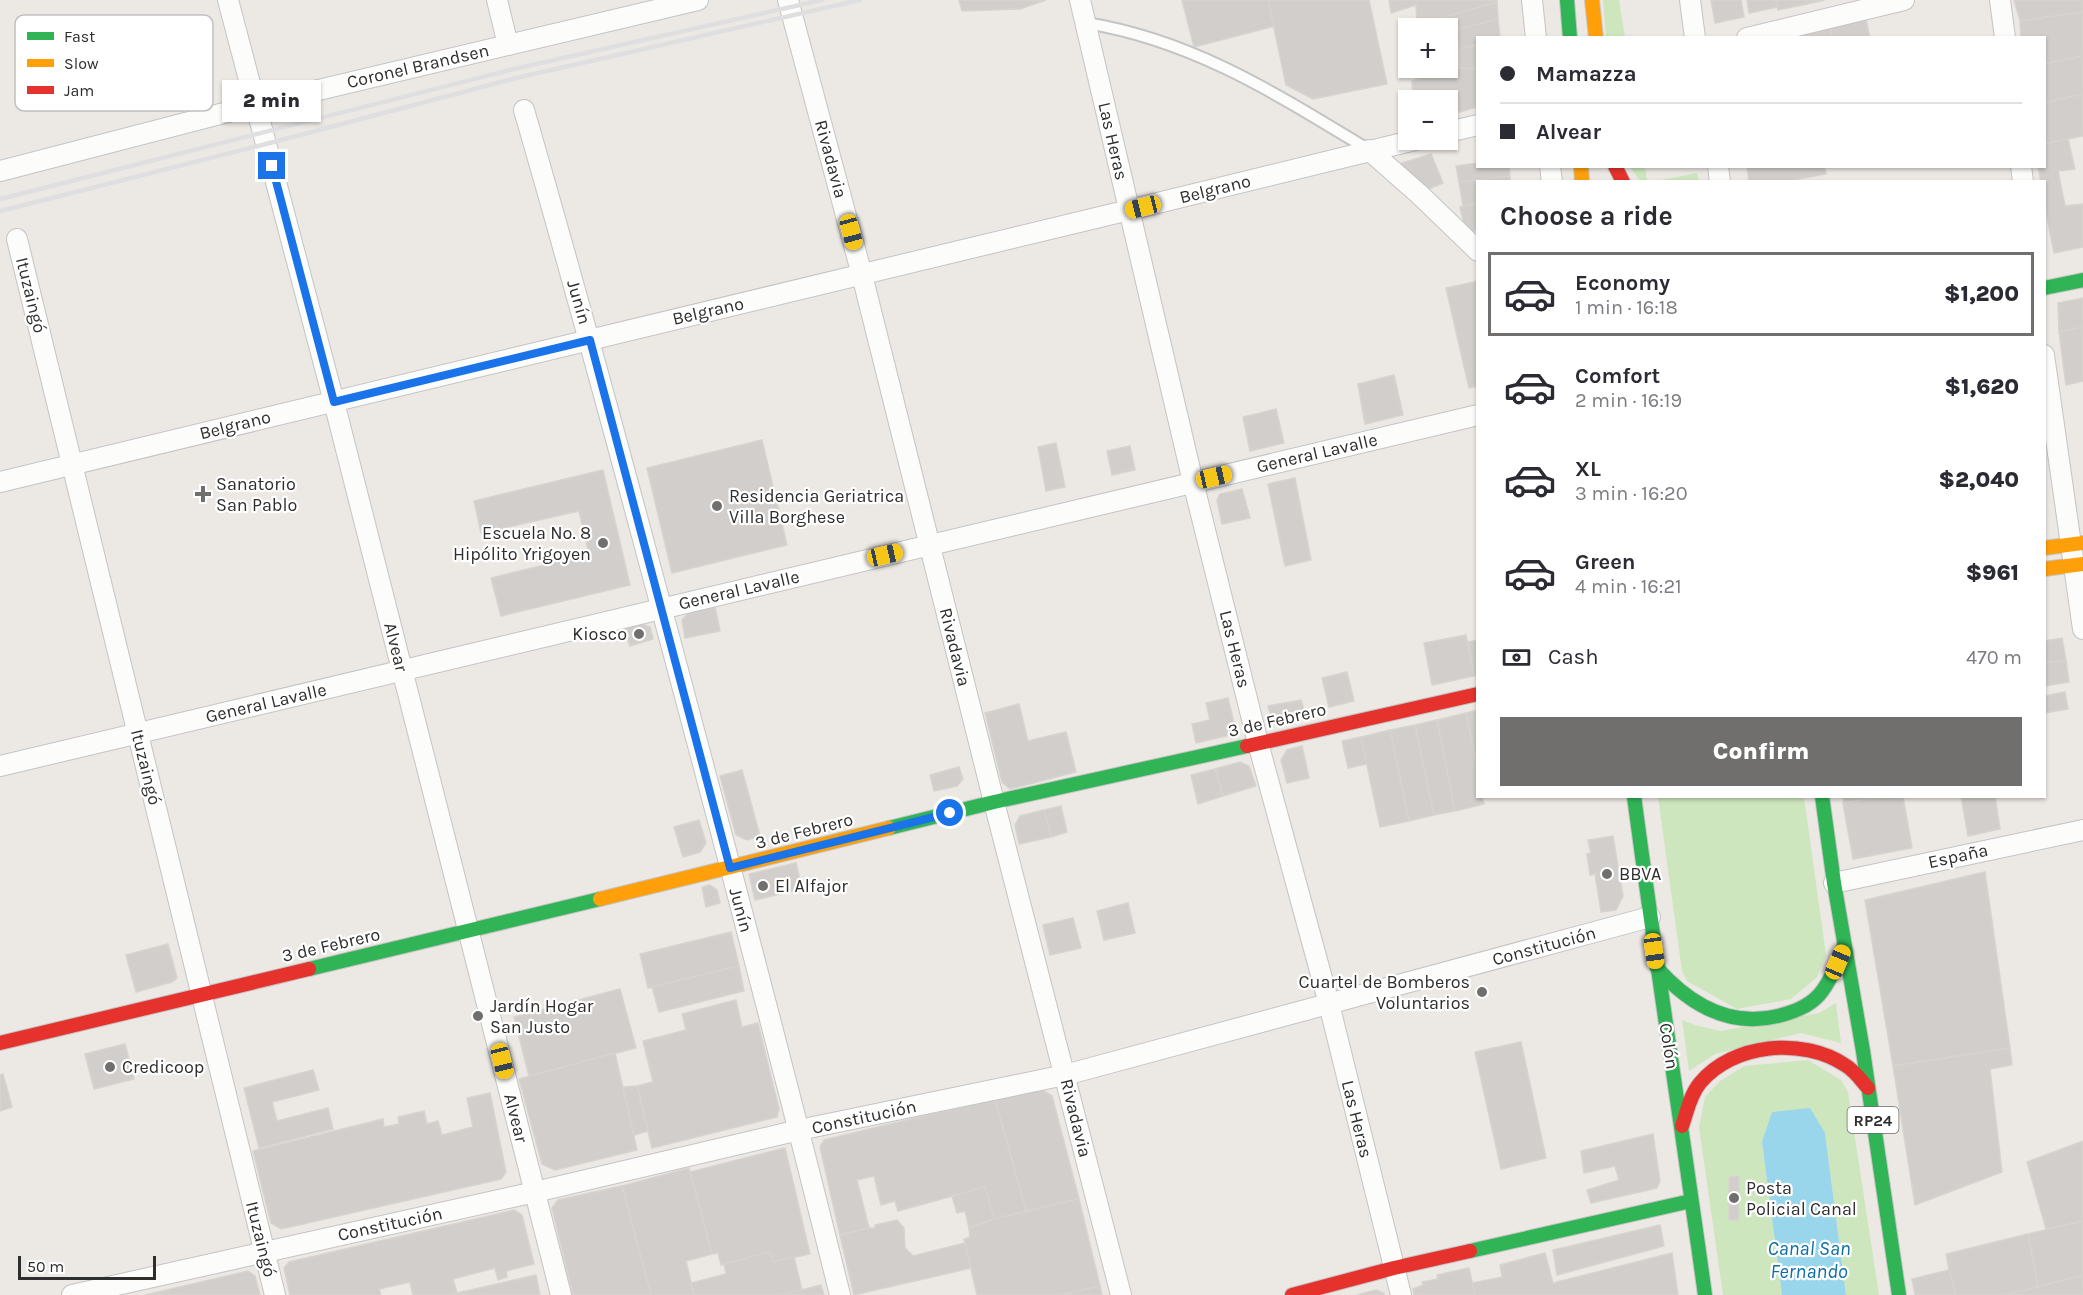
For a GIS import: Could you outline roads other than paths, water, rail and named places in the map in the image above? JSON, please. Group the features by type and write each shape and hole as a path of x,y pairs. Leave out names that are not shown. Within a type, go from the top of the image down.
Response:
{"main road":[{"path":"1567,0 1570,36"},
{"path":"1592,0 1596,36"},
{"path":"2046,288 2083,280"},
{"path":"2046,548 2077,543"},
{"path":"2046,569 2078,565"},
{"name":"3 de Febrero","path":"0,1043 730,868 994,802 1476,694"},
{"name":"Colón","path":"1634,798 1705,1295"},
{"name":"RP24","path":"1822,798 1899,1295"},
{"path":"1657,968 1670,985 1681,994 1715,1013 1737,1019 1770,1020 1799,1010 1816,998 1831,978 1844,946"},
{"name":"RP24","path":"1682,1126 1690,1101 1711,1071 1737,1056 1758,1050 1774,1047 1809,1049 1846,1065 1868,1088"},
{"path":"1292,1295 1394,1268 1691,1201"}],"street":[{"name":"Alvear","path":"228,0 334,402 561,1295"},
{"path":"497,0 508,45"},
{"name":"Coronel Brandsen","path":"1,169 255,105 698,0"},
{"name":"Rivadavia","path":"788,0 862,275 1121,1295"},
{"name":"Las Heras","path":"1080,0 1192,482 1258,742 1329,1004 1401,1295"},
{"path":"1532,0 1536,36"},
{"path":"1690,0 1695,36"},
{"path":"1755,36 1904,0"},
{"path":"2000,0 2005,36"},
{"name":"Junín","path":"524,110 590,340 662,609 800,1130 840,1295"},
{"path":"1458,130 1476,125"},
{"name":"Belgrano","path":"0,482 1398,144"},
{"path":"1369,150 1476,249"},
{"name":"Ituzaingó","path":"17,238 275,1295"},
{"path":"2046,366 2077,543 2083,629"},
{"name":"General Lavalle","path":"0,766 1476,415"},
{"name":"España","path":"1834,883 2083,830"},
{"name":"Constitución","path":"72,1295 535,1192 800,1130 1065,1075 1650,918"}],"lane":[{"path":"1086,23 1146,36 1194,52 1240,74 1369,150"}],"water":[{"name":"Canal San Fernando","path":"1810,1108 1825,1133 1846,1295 1782,1295 1762,1142 1772,1112"}],"railway":[{"path":"0,199 514,69 822,0"},
{"path":"0,211 516,78 860,0"}],"place":[{"name":"Sanatorio San Pablo","path":"203,494"},
{"name":"Residencia Geriatrica Villa Borghese","path":"717,506"},
{"name":"Escuela No. 8 Hipólito Yrigoyen","path":"603,543"},
{"name":"Kiosco","path":"639,634"},
{"name":"BBVA","path":"1607,874"},
{"name":"El Alfajor","path":"763,886"},
{"name":"Cuartel de Bomberos Voluntarios","path":"1482,992"},
{"name":"Jardín Hogar San Justo","path":"478,1016"},
{"name":"Credicoop","path":"110,1067"},
{"name":"Posta Policial Canal","path":"1734,1198"}]}
